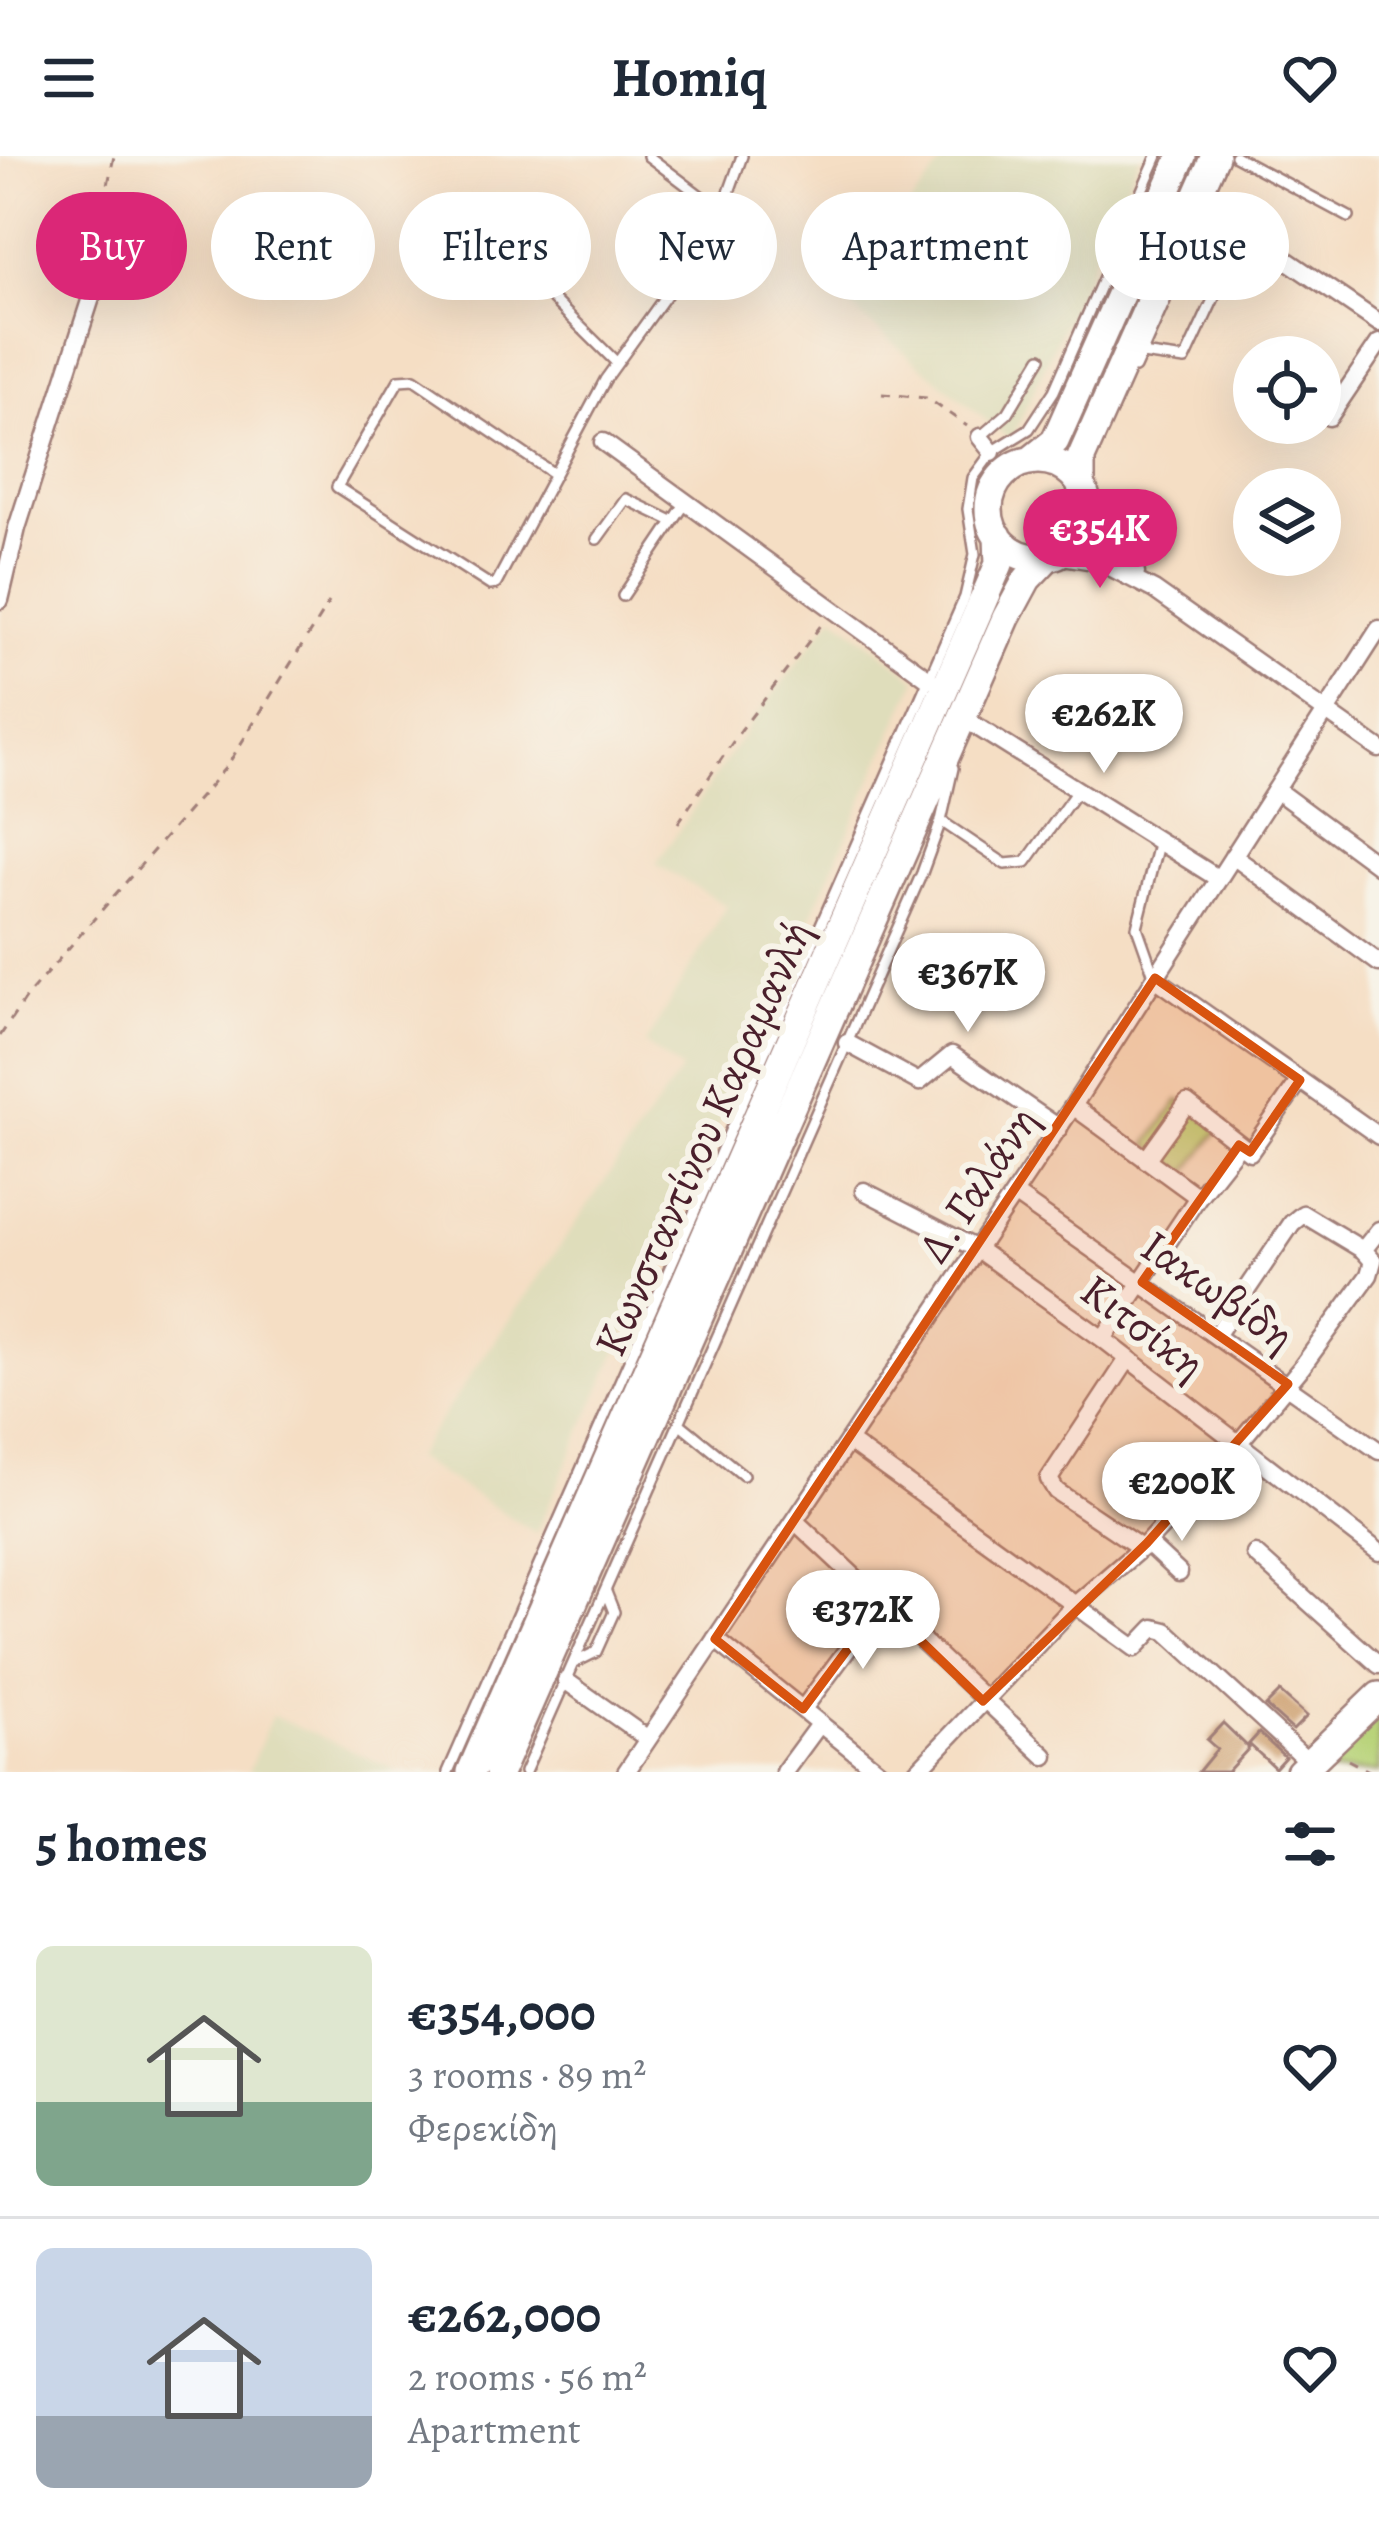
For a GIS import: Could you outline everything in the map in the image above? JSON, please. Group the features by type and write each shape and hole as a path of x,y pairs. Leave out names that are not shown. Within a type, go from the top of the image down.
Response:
{"main road":[{"path":"1166,192 1182,156"},
{"path":"1118,300 1055,441 1005,473 994,488 990,516 998,536 1016,553 1052,556 1080,534 1083,485 1219,164"},
{"path":"1030,461 1057,464 1083,485"},
{"name":"Κωνσταντίνου Καραμανλή","path":"472,1772 999,565 998,536"},
{"name":"Κωνσταντίνου Καραμανλή","path":"499,1772 1018,595 1052,556"},
{"path":"1312,1761 1379,1696"}],"street":[{"path":"1289,256 1379,323"},
{"path":"0,600 17,528 90,300"},
{"path":"1341,399 1379,343"},
{"path":"980,437 992,452"},
{"path":"604,442 929,679"},
{"path":"1083,485 1108,545 1154,590 1379,749"},
{"path":"1052,556 1087,557 1154,590"},
{"name":"Δ. Γαλάνη","path":"626,1772 1059,1128 1379,629"},
{"path":"963,718 1219,879"},
{"path":"1276,790 1379,866"},
{"path":"1233,856 1379,963"},
{"path":"1155,978 1379,1136"},
{"path":"847,1043 919,1082 952,1055 1059,1128"},
{"path":"1146,1160 1187,1103 1250,1152 1300,1080"},
{"path":"1073,1106 1198,1197"},
{"path":"1103,1339 1198,1197 1239,1145"},
{"name":"Κιτσίκη","path":"864,1191 977,1249 1103,1339 1379,1552"},
{"name":"Ιακωβίδη","path":"1014,1194 1379,1450"},
{"path":"1217,1334 1300,1216 1312,1216 1368,1257"},
{"path":"916,1772 1076,1605 1144,1546 1237,1445 1288,1384 1368,1257 1379,1229"},
{"path":"1128,1359 1048,1479 1056,1491 1179,1573"},
{"path":"848,1441 1137,1649 1149,1631 1160,1628 1312,1761"},
{"path":"795,1521 1045,1756"},
{"path":"1255,1554 1379,1665"},
{"path":"803,1709 882,1603"},
{"path":"715,1639 880,1772"},
{"path":"566,1682 648,1739"},
{"path":"784,1772 820,1723"}],"lane":[{"path":"648,156 696,192"},
{"path":"729,192 742,156"},
{"path":"1152,192 1157,156"},
{"path":"448,1772 970,582 975,554 969,495 974,478 992,452 1028,429 1054,391 1157,156"},
{"path":"1219,164 1232,156 1349,217"},
{"path":"553,300 617,363"},
{"path":"554,474 405,377 337,487 493,585 499,581 580,425 662,300"},
{"path":"1083,485 1166,300"},
{"path":"1142,354 1185,360 1213,300"},
{"path":"980,437 1008,413 1041,358"},
{"path":"580,425 604,442"},
{"path":"597,539 626,499 672,521"},
{"path":"622,596 687,501"},
{"path":"525,1772 941,821 963,718"},
{"path":"941,821 1005,864 1026,862 1077,791"},
{"path":"1155,978 1137,927 1159,840"},
{"path":"679,1424 743,1475"}],"path":[{"path":"106,192 114,156"},
{"path":"882,394 927,398 980,437"},
{"path":"0,1036 57,960 227,766 329,602"},
{"path":"678,823 741,730 834,609"},
{"path":"1312,1761 1356,1764 1370,1772"},
{"path":"1348,1772 1356,1764"}],"highlighted area":[{"path":"1155,978 1300,1080 1250,1152 1239,1145 1142,1282 1288,1384 1147,1543 983,1701 882,1603 803,1709 715,1639"}],"shaded area":[{"path":"948,156 1140,156 1124,192 1095,192 1095,255 1011,441 842,300 1071,300 1071,192 921,192"},
{"path":"834,615 917,679 536,1533 414,1458 681,1070 645,1044 727,906 656,864 747,729"},
{"path":"272,1715 400,1772 248,1772"}],"green space":[{"path":"1179,1100 1219,1129 1187,1173 1147,1144"},
{"path":"1379,1709 1379,1772 1314,1772"}],"building":[{"path":"1280,1692 1307,1716 1293,1730 1266,1706"},
{"path":"1223,1723 1249,1748 1227,1772 1198,1772 1217,1749 1207,1740"},
{"path":"1259,1733 1285,1757 1275,1768 1249,1744"}]}
